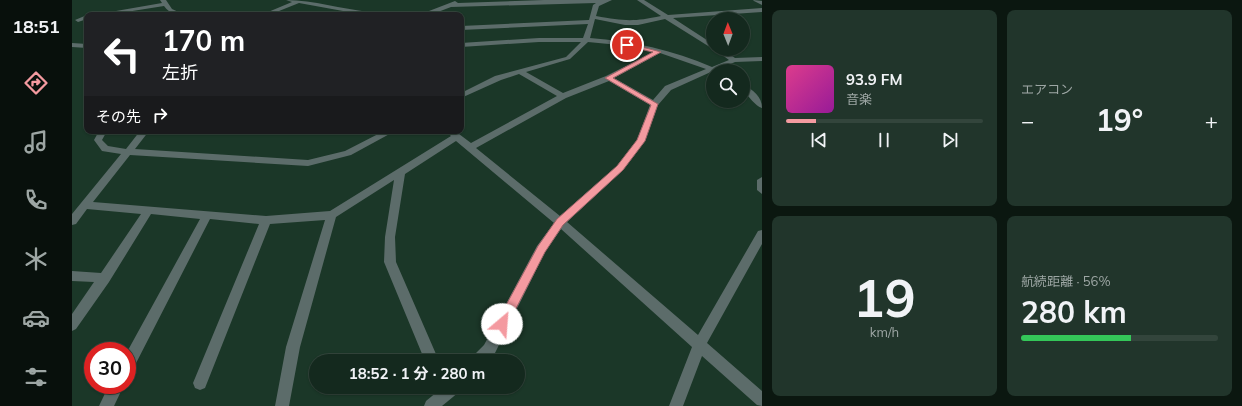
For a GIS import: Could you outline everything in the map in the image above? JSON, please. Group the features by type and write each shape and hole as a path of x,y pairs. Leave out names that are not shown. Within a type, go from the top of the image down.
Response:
{"street":[{"path":"288,0 368,12"},
{"path":"432,12 464,0"},
{"path":"450,5 592,0 604,1"},
{"path":"464,95 498,78 568,58 586,40 596,5 609,0"},
{"path":"640,0 706,43"},
{"path":"756,0 762,3"},
{"path":"111,12 164,1 170,10 175,12"},
{"path":"272,12 299,1"},
{"path":"464,28 591,20 632,23 666,17 762,10"},
{"path":"78,20 84,18"},
{"path":"464,45 586,40 615,43 658,52 706,67"},
{"path":"72,45 84,46"},
{"path":"471,147 563,96 609,78 658,52"},
{"path":"728,56 734,60"},
{"path":"726,64 734,60 762,60"},
{"path":"520,72 563,96"},
{"path":"485,354 489,350 541,249 560,222 620,168 641,141 654,104 668,88 706,73"},
{"path":"609,78 654,104"},
{"path":"750,93 762,106"},
{"path":"101,134 98,140 105,149 128,152 308,162 348,153 385,134"},
{"path":"72,221 143,134"},
{"path":"85,205 266,220 332,215 400,173 454,134 560,222 762,400"},
{"path":"400,173 390,237 390,262 429,354"},
{"path":"762,180 762,190"},
{"path":"72,325 149,210"},
{"path":"136,349 207,215"},
{"path":"282,406 293,347 332,215"},
{"path":"200,383 266,220"},
{"path":"676,406 700,344 762,234"},
{"path":"72,276 104,278"},
{"path":"106,406 112,394"},
{"path":"431,406 443,394"}],"route":[{"path":"502,324 541,249 560,222 620,168 641,141 654,104 609,78 658,52 627,45"}]}
